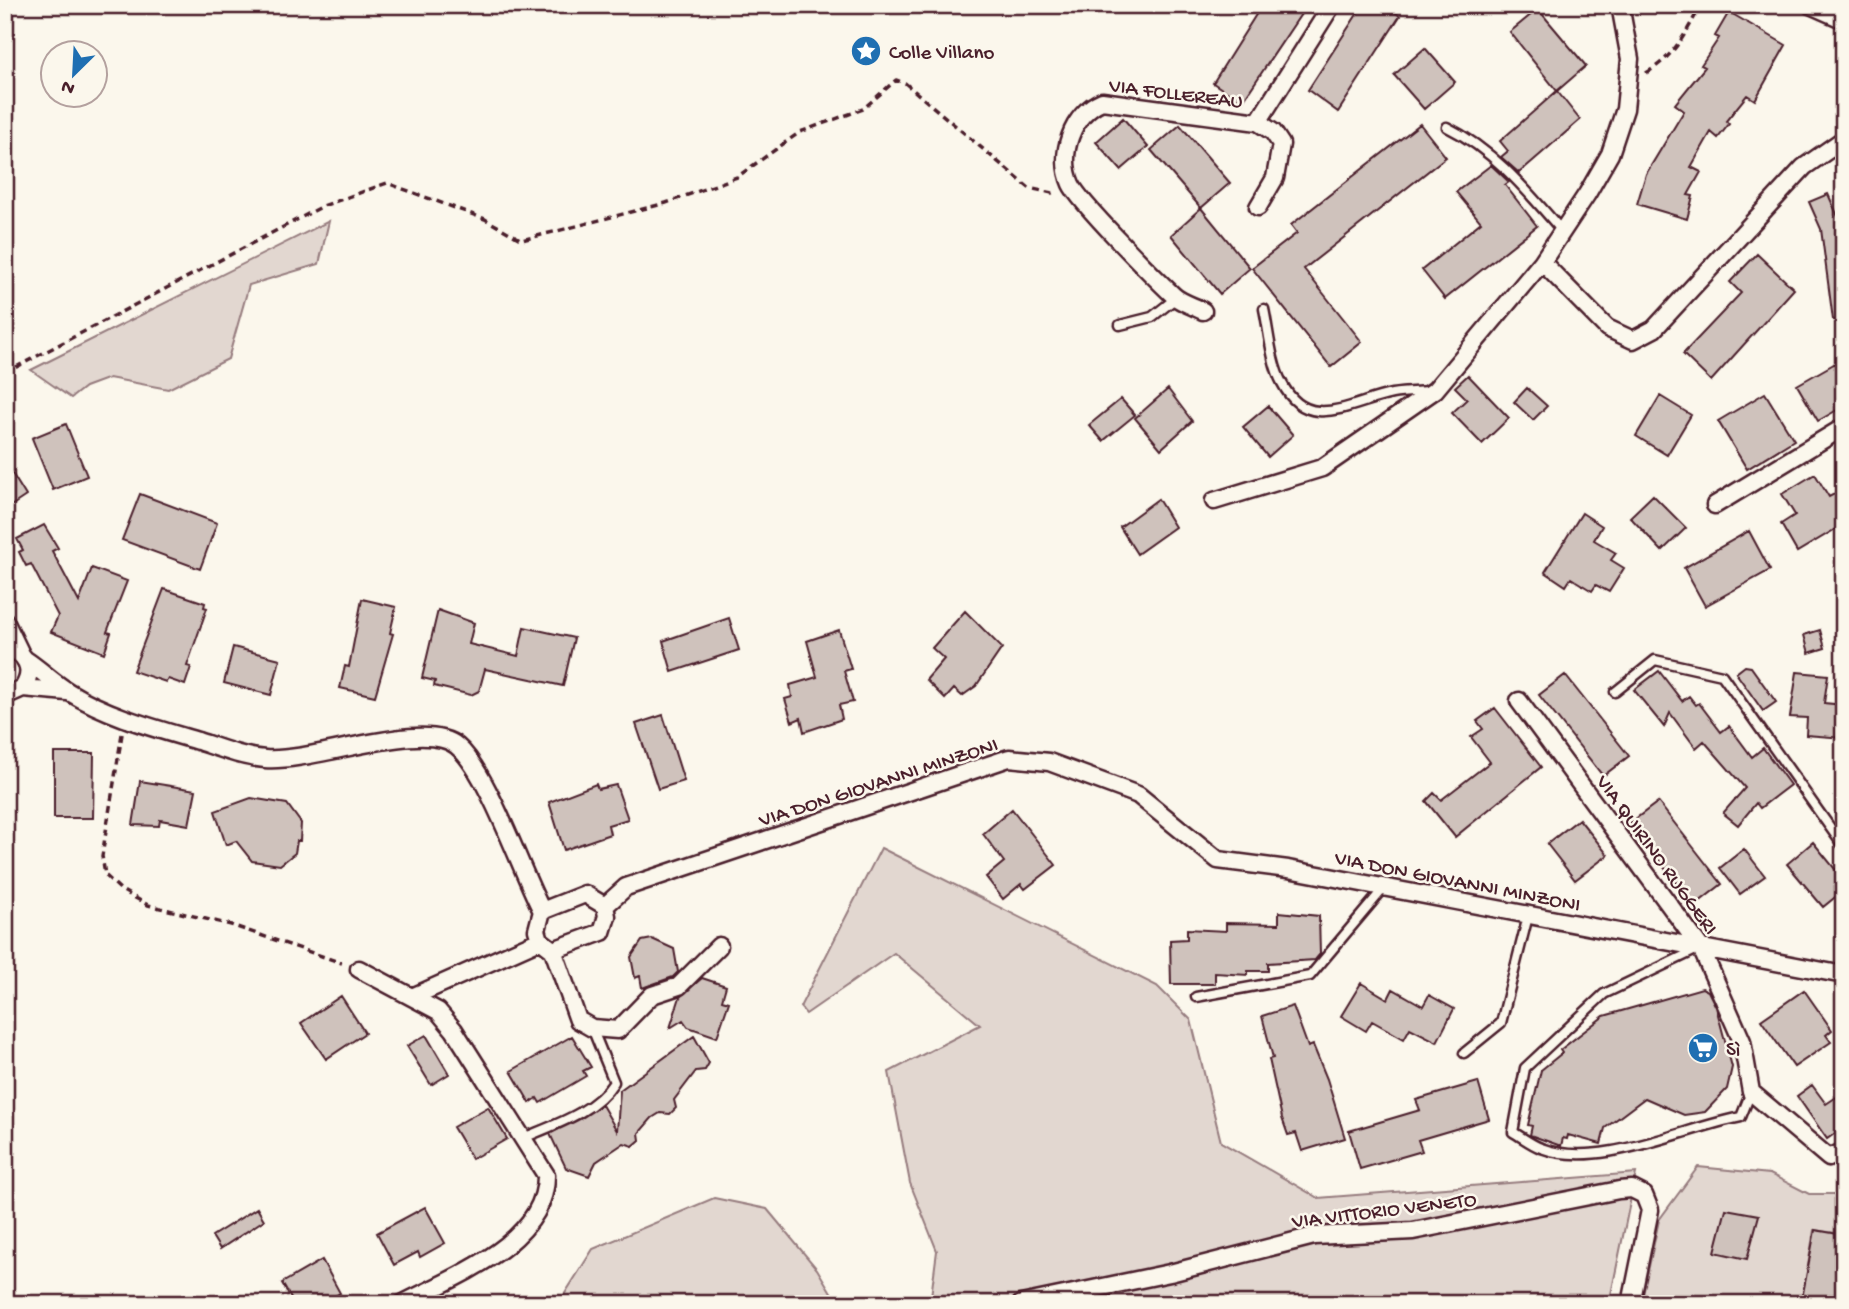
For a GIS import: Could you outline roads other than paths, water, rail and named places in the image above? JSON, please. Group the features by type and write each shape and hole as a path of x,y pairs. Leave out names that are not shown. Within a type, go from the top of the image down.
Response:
{"street":[{"path":"1258,122 1332,5"},
{"path":"1214,501 1322,468 1435,390 1542,262 1610,154 1625,109 1630,59 1620,5"},
{"path":"1810,5 1844,20"},
{"name":"VIA FOLLEREAU","path":"1176,298 1071,184 1066,147 1076,124 1089,107 1102,101 1258,122 1273,132 1281,144 1275,178 1258,207"},
{"path":"1542,262 1607,328 1633,340 1654,328 1804,167 1844,139"},
{"path":"1176,298 1203,311"},
{"path":"1715,505 1844,427"},
{"path":"5,621 24,657 29,675 23,688"},
{"path":"5,648 24,657 67,692 125,719 263,759 310,757 407,736 430,735 457,746 480,777 542,911 537,930 578,1020 592,1028 618,1030 652,995 679,986 719,946"},
{"path":"5,696 23,688 67,692"},
{"name":"VIA QUIRINO RUGGERI","path":"1519,701 1701,948 1742,1041 1752,1092"},
{"name":"VIA DON GIOVANNI MINZONI","path":"605,906 626,887 1009,758 1049,762 1138,795 1218,860 1288,869 1844,975"},
{"path":"414,996 546,945 601,932 607,916 605,906 585,894 542,911"},
{"path":"359,969 438,1011 454,1030 545,1175 546,1194 525,1227 492,1258 402,1304"},
{"path":"1752,1092 1829,1158 1844,1151"},
{"name":"VIA VITTORIO VENETO","path":"1021,1304 1170,1273 1314,1236 1413,1231 1591,1194 1632,1189 1644,1195 1650,1210 1631,1304"}],"lane":[{"path":"1447,127 1490,155 1562,231"},
{"path":"1119,325 1152,317 1176,298"},
{"path":"1264,309 1281,382 1297,403 1315,412 1330,412 1392,394 1435,390"},
{"path":"1615,692 1655,660 1722,674 1844,847"},
{"path":"1196,997 1310,976 1384,888"},
{"path":"1464,1053 1501,1023 1528,916"},
{"path":"1701,948 1605,993 1525,1068 1513,1132 1541,1148 1574,1155 1623,1149 1741,1117 1752,1092"},
{"path":"523,1138 570,1118 607,1093 614,1082 592,1028"}],"place":[{"name":"Colle Villano","path":"866,51"},
{"name":"Sì","path":"1703,1048"}]}
